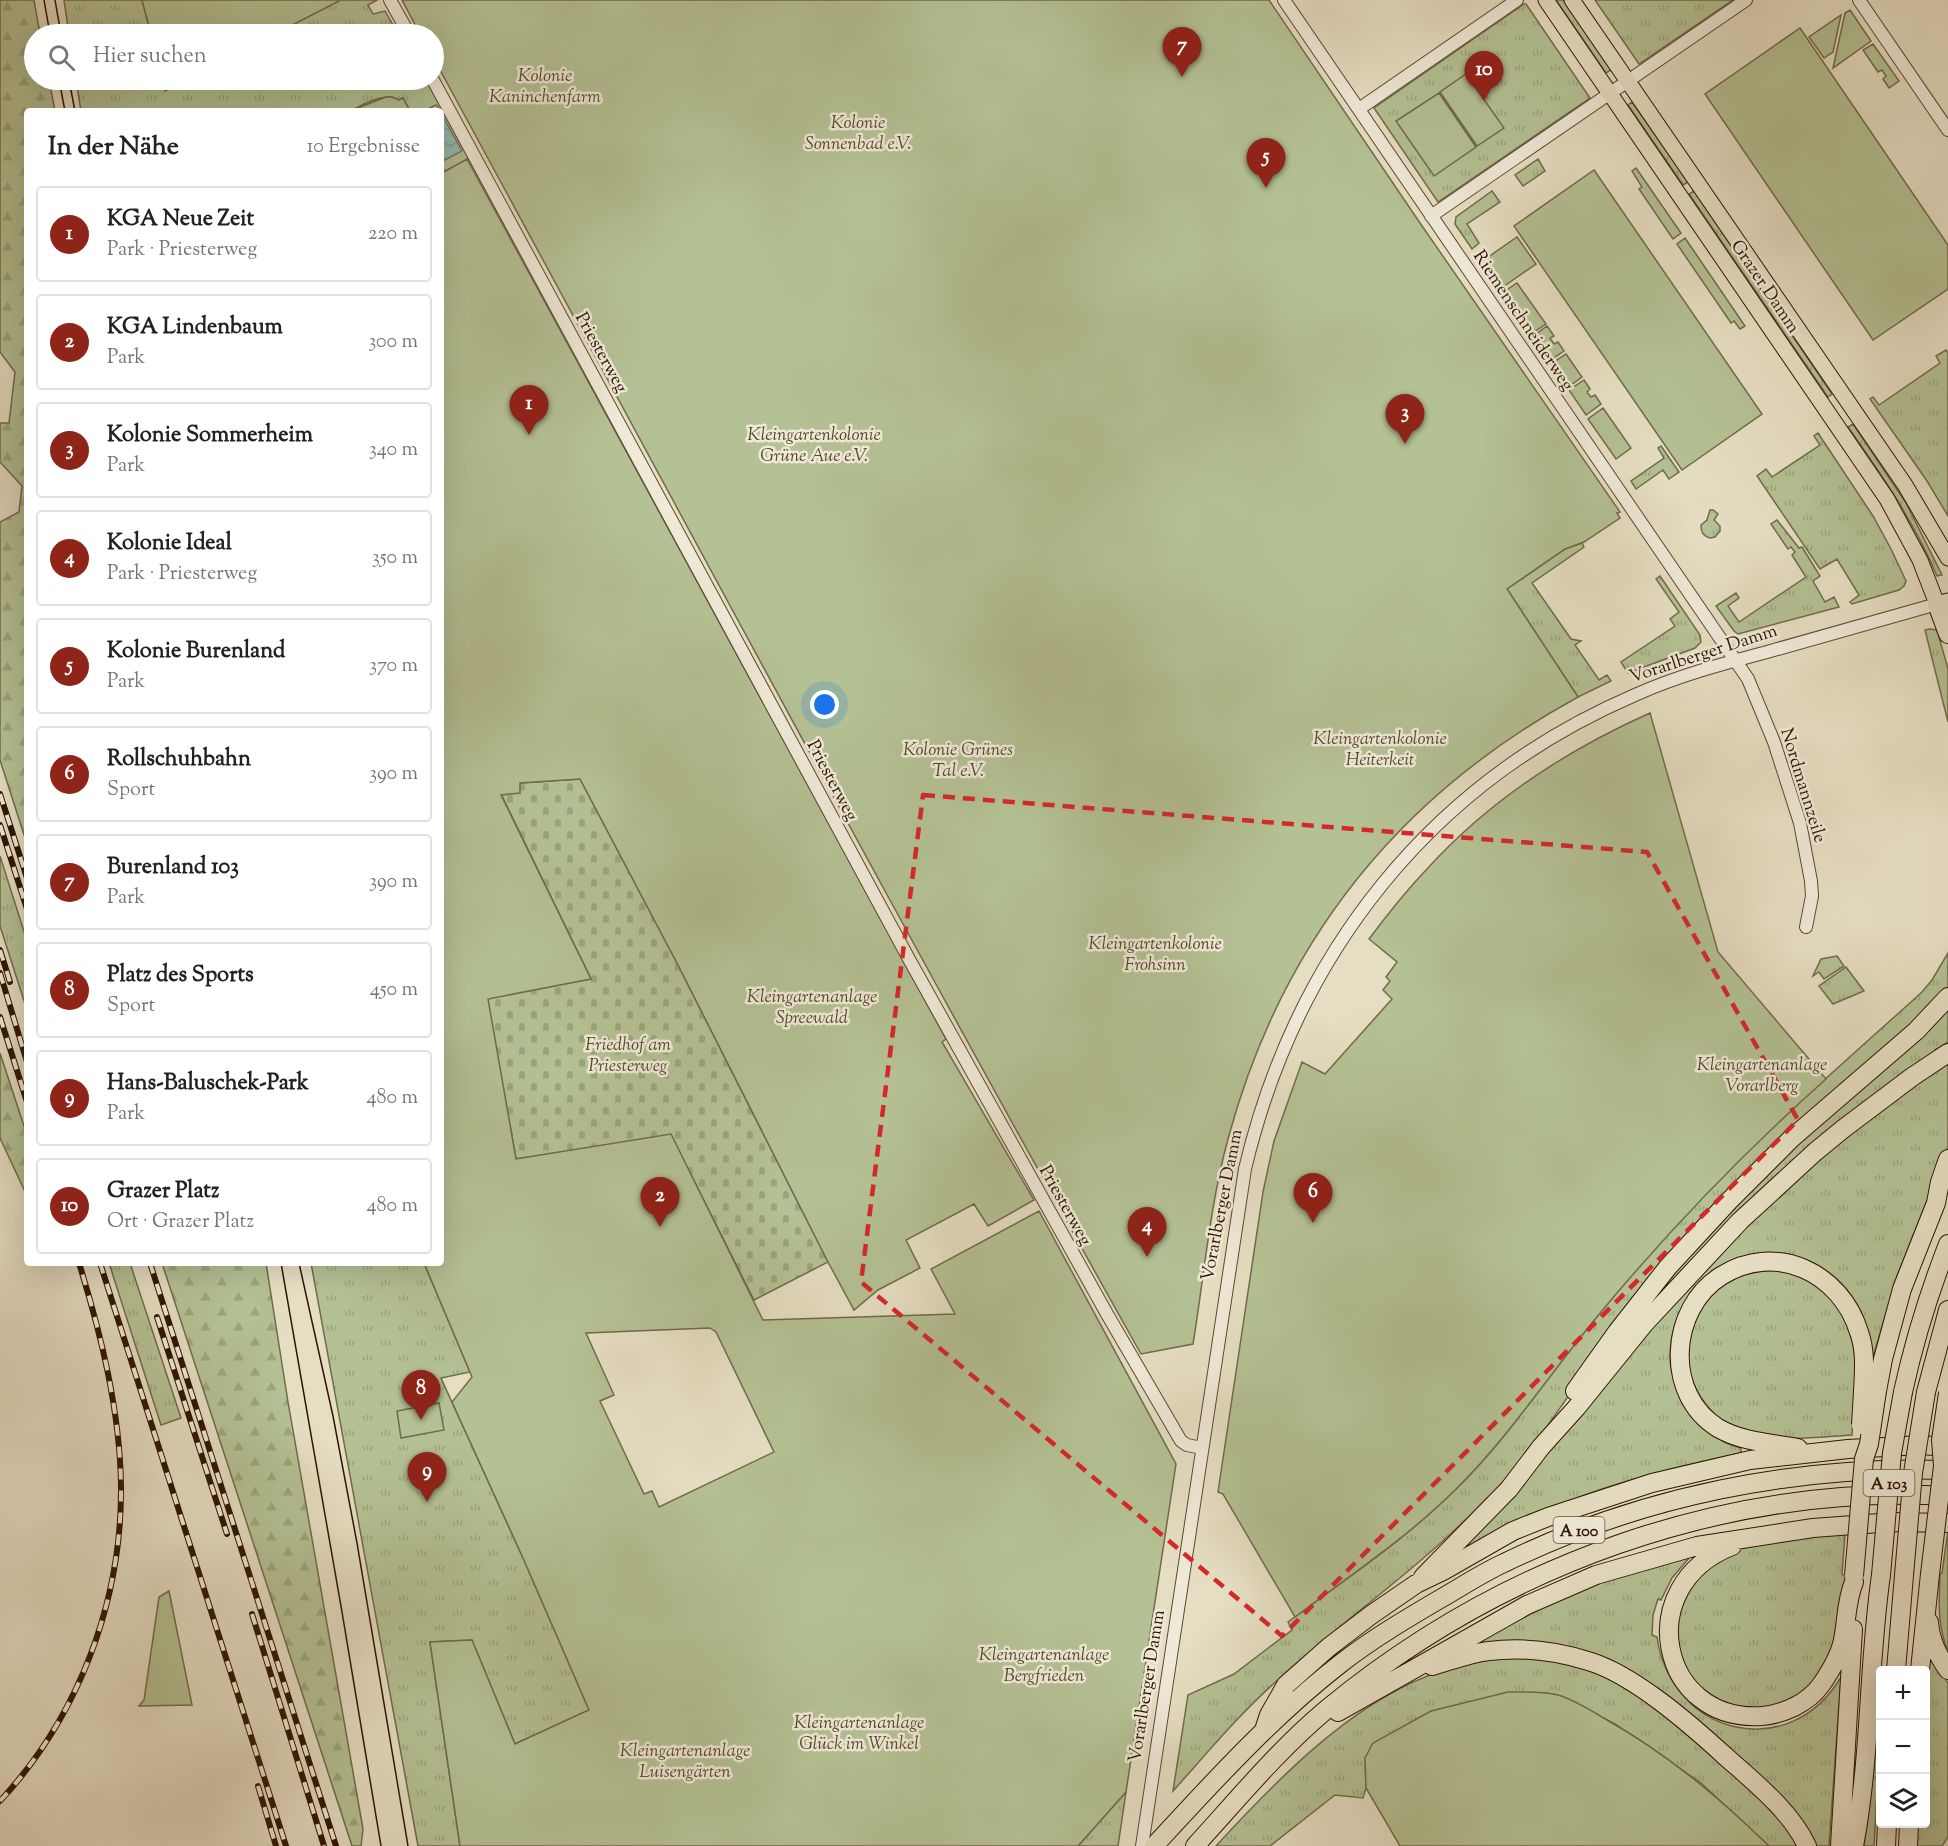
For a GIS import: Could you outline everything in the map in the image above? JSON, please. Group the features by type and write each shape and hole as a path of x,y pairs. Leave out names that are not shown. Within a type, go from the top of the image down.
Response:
{"highway":[{"path":"1943,602 1948,634"},
{"path":"1541,1447 1574,1392 1668,1267 1792,1138 1916,1031 1948,997"},
{"path":"1416,1584 1509,1489 1541,1447 1577,1407 1644,1324 1740,1221 1843,1129 1944,1055"},
{"path":"1840,1846 1856,1596 1854,1579 1864,1459 1860,1443 1870,1391 1882,1359 1902,1289 1936,1203 1948,1159"},
{"path":"1936,1203 1948,1187"},
{"name":"A 103","path":"1854,1846 1864,1788 1870,1674 1892,1453 1913,1342 1948,1244"},
{"path":"1821,1451 1749,1440 1732,1435 1716,1427 1699,1410 1681,1374 1679,1352 1686,1318 1705,1289 1721,1276 1743,1266 1765,1262 1783,1263 1813,1272 1837,1292 1854,1317 1860,1334 1870,1391"},
{"name":"A 103","path":"1896,1666 1913,1473 1926,1392 1948,1310"},
{"path":"1920,1666 1923,1626 1946,1463 1941,1440 1948,1393"},
{"path":"1264,1731 1269,1715 1286,1685 1329,1647 1416,1584 1513,1531 1620,1493 1706,1469 1821,1451 1921,1445 1948,1447"},
{"name":"A 100","path":"1154,1846 1231,1763 1341,1664 1397,1624 1502,1563 1580,1529 1662,1502 1800,1476 1913,1469 1946,1463"},
{"name":"A 100","path":"1195,1846 1269,1763 1298,1735 1370,1676 1443,1626 1513,1588 1601,1550 1669,1527 1749,1509 1813,1500 1914,1494 1948,1496"},
{"path":"1298,1735 1527,1605 1596,1575 1697,1546 1814,1528 1893,1522 1948,1523"},
{"path":"1753,1538 1725,1549 1704,1561 1692,1572 1673,1601 1668,1619 1671,1651 1684,1681 1709,1704 1729,1713 1750,1717 1775,1715 1796,1707 1819,1687 1831,1670 1842,1642 1848,1595 1854,1579"},
{"path":"1927,1603 1929,1630 1937,1652 1948,1670"},
{"path":"1404,1674 1487,1651 1550,1652 1589,1661 1640,1688 1692,1727 1769,1797 1794,1825 1807,1846"},
{"path":"1886,1846 1887,1828"},
{"path":"1908,1846 1910,1828"}],"main road":[{"name":"Grazer Damm","path":"1546,0 1832,417 1900,521 1943,602"},
{"name":"Grazer Damm","path":"1572,0 1910,493 1948,558"},
{"path":"1832,417 1850,404"}],"street":[{"path":"390,0 403,24"},
{"name":"Riemenschneiderweg","path":"1284,0 1735,660"},
{"path":"1359,110 1517,0"},
{"path":"1431,216 1746,0"},
{"path":"1859,0 1948,130"},
{"name":"Priesterweg","path":"438,90 1043,1202 1181,1441 1187,1445 1202,1448"},
{"name":"Vorarlberger Damm","path":"1142,1846 1239,1199 1253,1135 1270,1081 1292,1028 1319,975 1345,934 1375,893 1420,841 1455,809 1511,764 1550,738 1627,698 1681,677 1943,602"},
{"name":"Nordmannzeile","path":"1735,660 1750,682 1774,742 1800,823 1812,896 1806,927"}],"highlighted area":[{"path":"923,795 1647,852 1798,1120 1282,1636 861,1282"}],"green space":[{"path":"0,0 34,0 38,24 24,24 24,90 51,90 54,108 24,108 24,835 0,760 0,522 19,512 22,486 0,462 0,423 9,423 15,372 0,352"},
{"path":"64,0 142,0 148,24 68,24"},
{"path":"142,0 339,0 294,24 148,24"},
{"path":"339,0 377,0 368,5 373,14 385,11 392,24 294,24"},
{"path":"402,0 1269,0 1620,512 1617,513 1620,518 1584,542 1565,549 1507,589 1578,697 1514,736 1455,780 1403,828 1356,881 1315,938 1280,1001 1251,1067 1228,1139 1212,1215 1193,1344 1141,1354 873,870 444,77 444,24 415,24"},
{"path":"1556,0 1563,0 1611,70 1606,73"},
{"path":"1595,0 1733,0 1639,64"},
{"path":"1524,4 1590,98 1438,202 1374,108"},
{"path":"1850,10 1871,41 1833,68 1845,13"},
{"path":"1841,15 1833,52 1824,58 1809,37"},
{"path":"1800,28 1948,245 1948,289 1873,340 1705,94"},
{"path":"1873,44 1899,81 1889,88 1883,79 1886,76 1882,70 1878,72 1863,50"},
{"path":"1466,74 1504,128 1477,146 1440,92"},
{"path":"78,90 434,90 443,108 438,108 436,105 430,108 408,108 403,98 399,100 387,97 367,102 356,108 81,108"},
{"path":"1439,93 1476,147 1434,176 1396,121"},
{"path":"386,97 392,97 399,100 403,98 408,108 358,108"},
{"path":"1632,102 1688,182 1683,185 1628,105"},
{"path":"444,109 470,158 444,172"},
{"path":"467,159 946,1039 942,1042 1034,1200 988,1226 974,1204 906,1240 920,1268 878,1290 854,1310 580,779 520,783 520,793 501,795 591,979 488,999 516,1159 671,1134 763,1320 955,1314 931,1269 1039,1211 1176,1464 1126,1792 1078,1846 460,1846 430,1642 472,1640 515,1744 589,1710 452,1402 472,1377 425,1266 444,1266 444,172","holes":["710,1328 716,1332 774,1452 659,1507 652,1491 644,1494 600,1401 614,1395 586,1333"]},
{"path":"1538,159 1545,171 1523,186 1515,175"},
{"path":"1636,168 1681,233 1673,239 1639,189 1642,187 1632,171"},
{"path":"1594,170 1762,414 1682,470 1514,226"},
{"path":"1492,191 1500,202 1467,224 1479,243 1472,249 1455,224 1456,217"},
{"path":"1694,191 1832,394 1828,397 1689,194"},
{"path":"1517,237 1536,264 1500,289 1481,262"},
{"path":"1685,238 1745,326 1740,329 1734,321 1731,323 1677,244"},
{"path":"1517,283 1546,324 1531,334 1502,293"},
{"path":"1547,326 1554,336 1550,338 1554,344 1558,342 1564,351 1549,361 1532,337"},
{"path":"1946,350 1948,353 1948,516 1927,481 1870,399 1873,397 1879,405 1940,363 1936,356"},
{"path":"1566,354 1582,377 1567,388 1551,364"},
{"path":"1584,380 1590,389 1587,392 1591,397 1595,395 1601,404 1586,415 1569,390"},
{"path":"1603,408 1631,448 1616,459 1588,419"},
{"path":"1853,424 1906,503 1942,575 1937,576 1908,518 1848,427"},
{"path":"1818,433 1873,516 1891,549 1906,581 1899,590 1852,604 1850,602 1859,595 1837,559 1820,569 1757,476 1766,469 1772,477 1820,445 1814,436"},
{"path":"1661,446 1679,472 1669,479 1663,470 1636,489 1631,481 1664,458 1658,448"},
{"path":"1710,510 1718,514 1714,520 1720,526 1720,531 1715,537 1710,538 1703,533 1701,525 1707,520"},
{"path":"1777,520 1799,548 1802,547 1820,576 1813,581 1825,602 1834,597 1839,607 1738,634 1716,606 1736,593 1739,598 1728,606 1739,622 1806,577 1792,555 1795,552 1791,547 1788,549 1771,524"},
{"path":"1582,543 1584,547 1532,583 1571,639 1581,641 1575,645 1599,680 1607,675 1611,681 1578,697 1507,589 1565,549"},
{"path":"1660,576 1700,635 1701,642 1695,648 1628,673 1621,662 1675,626 1670,619 1679,612 1656,579"},
{"path":"1925,630 1937,630 1948,669 1948,722"},
{"name":"Kleingartenanlage Vorarlberg","path":"1650,713 1718,952 1826,1079 1735,1164 1650,1255 1596,1318 1493,1449 1455,1490 1398,1540 1295,1617 1223,1494 1218,1492 1263,1192 1274,1141 1302,1062 1325,1074 1392,999 1383,990 1390,981 1386,977 1397,962 1369,939 1412,886 1451,845 1502,800 1530,780 1589,744"},
{"name":"Friedhof am Priesterweg","path":"580,779 678,965 828,1262 754,1300 671,1135 516,1159 487,998 591,979 501,794 520,783"},
{"path":"0,856 24,932 24,1001 0,926"},
{"path":"1948,953 1948,987 1940,998 1850,1078 1600,1351 1534,1445 1489,1499 1487,1498 1438,1546 1266,1691 1173,1791 1188,1695 1234,1674 1292,1630 1288,1622 1395,1543 1455,1490 1500,1441 1592,1323 1669,1232 1729,1169 1922,992"},
{"path":"1837,956 1844,966 1824,979 1819,972 1813,976 1821,959"},
{"path":"1846,967 1864,991 1833,1004 1819,986"},
{"path":"1948,1006 1948,1042 1935,1050 1935,1053 1641,1313 1753,1184"},
{"path":"0,1053 24,1126 24,1190 0,1138"},
{"path":"1948,1062 1948,1148 1897,1276 1873,1357 1867,1330 1857,1305 1847,1290 1824,1269 1799,1257 1772,1253 1745,1257 1720,1267 1699,1284 1682,1307 1672,1336 1670,1362 1676,1379 1713,1431 1724,1442 1741,1448 1741,1453 1654,1473 1590,1493 1541,1513 1457,1553 1536,1467 1671,1305 1767,1205 1879,1109"},
{"path":"110,1266 131,1266 181,1418 161,1425"},
{"path":"163,1266 266,1266 363,1829 361,1846 352,1846"},
{"path":"312,1266 425,1266 470,1372 441,1378 589,1710 515,1744 472,1640 430,1642 460,1846 418,1846"},
{"path":"1776,1270 1798,1275 1822,1290 1832,1300 1847,1324 1854,1352 1856,1374 1852,1435 1785,1438 1746,1432 1721,1419 1701,1398 1694,1385 1688,1358 1688,1343 1696,1319 1707,1301 1721,1286 1733,1279 1750,1273"},
{"path":"439,1403 444,1430 401,1438 397,1411"},
{"path":"1948,1530 1948,1651 1940,1623 1939,1603 1940,1574"},
{"path":"1845,1534 1842,1607 1829,1663 1797,1699 1753,1712 1712,1700 1684,1671 1674,1624 1698,1572 1728,1553 1743,1548 1795,1537"},
{"path":"1687,1553 1689,1558 1672,1578 1661,1600 1658,1599 1653,1615 1652,1635 1657,1637 1667,1671 1684,1697 1708,1716 1735,1727 1764,1729 1793,1721 1819,1704 1841,1677 1829,1846 1814,1846 1639,1682 1482,1644 1480,1640 1578,1589"},
{"path":"169,1591 192,1705 139,1706 144,1700 159,1597"},
{"path":"1505,1657 1562,1659 1630,1687 1755,1790 1803,1846 1769,1846 1701,1783 1615,1724 1560,1696 1545,1693 1365,1758 1366,1788 1363,1798 1335,1795 1270,1846 1216,1846 1312,1750 1367,1708 1395,1691 1435,1673"},
{"path":"1931,1657 1948,1683 1948,1837 1942,1846 1915,1846 1917,1828 1930,1828 1930,1666 1927,1666 1927,1659"},
{"path":"1508,1692 1539,1692 1558,1695 1630,1733 1672,1762 1712,1794 1769,1846 1400,1846 1366,1788 1365,1758 1373,1743 1431,1711"},
{"path":"1876,1736 1874,1846 1864,1846"},
{"path":"1126,1792 1118,1846 1078,1846"}],"water":[{"path":"444,118 462,151 444,160"}],"tram line":[{"path":"44,0 48,24"},
{"path":"55,0 59,24"},
{"path":"61,90 64,108"},
{"path":"71,90 74,108"},
{"path":"282,1266 381,1846"},
{"path":"300,1266 333,1416 357,1543 408,1846"}],"railway":[{"path":"0,794 24,869"},
{"path":"0,825 24,900"},
{"path":"0,950 10,982"},
{"path":"0,973 24,1052"},
{"path":"0,1017 24,1093"},
{"path":"0,1801 28,1768 52,1732 73,1694 104,1614 114,1572 121,1486 117,1430 102,1345 80,1266"},
{"path":"101,1266 286,1846"},
{"path":"151,1266 336,1846"},
{"path":"157,1317 227,1534"},
{"path":"252,1614 324,1846"},
{"path":"258,1786 276,1846"}],"place":[{"name":"Burenland 103","path":"1182,77"},
{"name":"Grazer Platz","path":"1484,101"},
{"name":"Kolonie Burenland","path":"1266,188"},
{"name":"KGA Neue Zeit","path":"529,435"},
{"name":"Kolonie Sommerheim","path":"1405,444"},
{"name":"Rollschuhbahn","path":"1313,1223"},
{"name":"KGA Lindenbaum","path":"660,1227"},
{"name":"Kolonie Ideal","path":"1147,1257"},
{"name":"Platz des Sports","path":"421,1420"},
{"name":"Hans-Baluschek-Park","path":"427,1502"}],"park label":[{"name":"Kolonie Kaninchenfarm","path":"545,85"},
{"name":"Kolonie Sonnenbad e.V.","path":"858,132"},
{"name":"Kleingartenkolonie Grüne Aue e.V.","path":"814,444"},
{"name":"Kleingartenkolonie Heiterkeit","path":"1380,748"},
{"name":"Kolonie Grünes Tal e.V.","path":"958,759"},
{"name":"Kleingartenkolonie Frohsinn","path":"1155,953"},
{"name":"Kleingartenanlage Spreewald","path":"812,1006"},
{"name":"Kleingartenanlage Bergfrieden","path":"1044,1664"},
{"name":"Kleingartenanlage Glück im Winkel","path":"859,1732"},
{"name":"Kleingartenanlage Luisengärten","path":"685,1760"}]}
